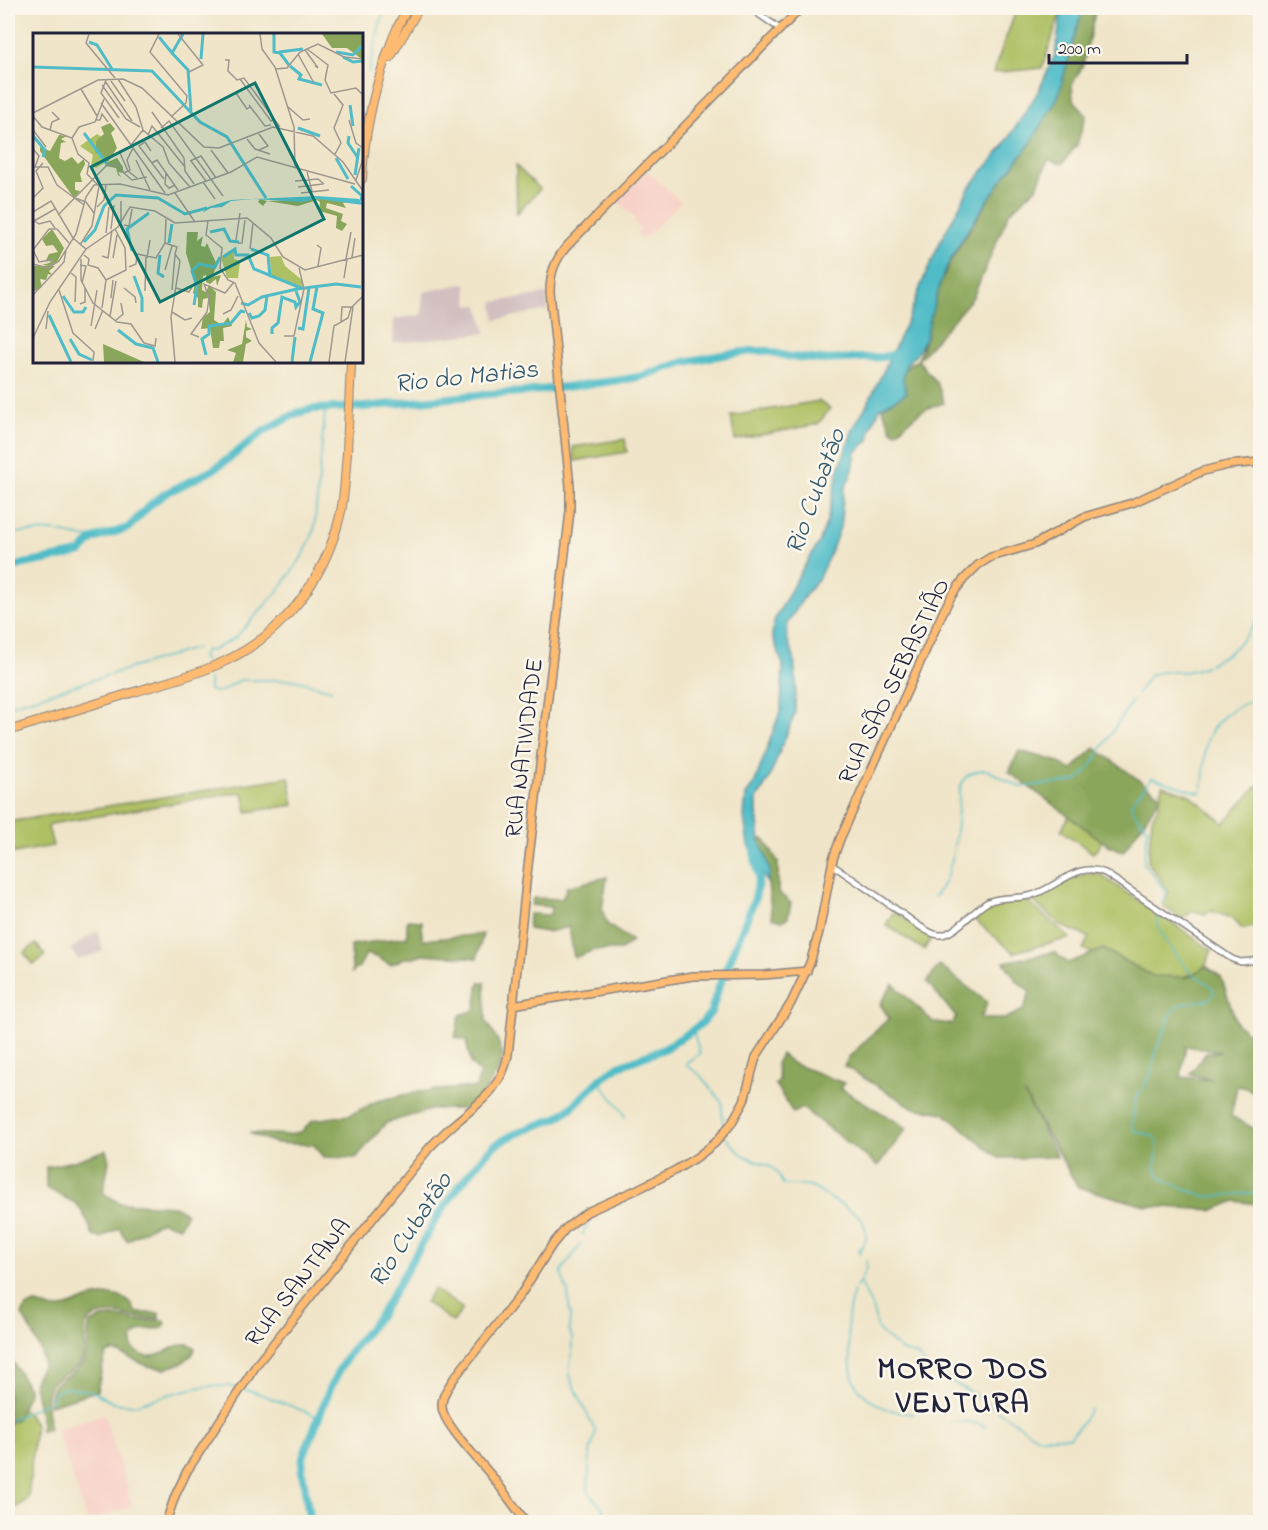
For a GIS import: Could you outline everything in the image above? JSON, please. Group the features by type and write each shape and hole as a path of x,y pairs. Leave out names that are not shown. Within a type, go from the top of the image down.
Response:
{"highway":[{"path":"363,171 370,108 379,75 401,19 408,8"},
{"path":"379,75 419,8"},
{"path":"8,731 206,669 236,656 269,634 295,609 308,591 328,554 340,514 345,479 351,363"}],"main road":[{"name":"RUA NATIVIDADE","path":"493,1090 507,1061 570,511 570,486 550,292 553,268 560,255 801,8"},
{"name":"RUA SÃO SEBASTIÃO","path":"526,1522 447,1419 442,1406 445,1392 514,1302 566,1228 587,1212 638,1190 697,1157 728,1129 744,1101 756,1057 791,1003 807,970 819,932 832,865 840,839 944,610 957,587 971,572 991,557 1035,544 1084,517 1132,503 1203,471 1228,465 1260,462"},
{"path":"512,1005 701,976 764,975 807,970"},
{"name":"RUA SANTANA","path":"166,1522 187,1471 271,1345 430,1147 493,1090"}],"street":[{"path":"750,8 780,29"},
{"path":"832,865 922,927 933,934 940,935 950,932 976,910 991,901 1031,896 1044,891 1075,872 1094,869 1105,873 1232,959 1241,962 1260,960"}],"shaded area":[{"path":"647,170 681,202 647,236 642,238 636,233 640,229 634,221 636,219 617,201"},
{"path":"466,283 469,306 479,305 486,333 393,343 394,319 422,315 423,292"},
{"path":"547,294 548,310 495,320 493,302"},
{"path":"98,931 103,951 78,960 70,949"},
{"path":"104,1414 133,1506 87,1521 57,1429"}],"green space":[{"path":"1017,8 1062,8 1042,68 993,73"},
{"path":"1084,8 1096,8 1083,65 1072,85 1073,99 1086,115 1077,145 1062,164 1048,160 1037,187 1009,213 973,297 918,360 926,336 931,303 952,258 1054,95 1068,48"},
{"path":"516,166 540,189 517,213"},
{"path":"918,360 938,385 944,403 924,410 895,432 880,403 891,392 909,364"},
{"path":"819,401 830,409 818,424 735,440 731,416"},
{"path":"625,439 627,452 574,461 573,447"},
{"path":"1095,748 1161,796 1123,852 1105,843 1009,772 1019,751 1056,761 1071,770"},
{"path":"289,777 294,805 247,812 243,793 240,792 51,824 48,827 53,846 8,854 8,822"},
{"path":"1260,783 1260,926 1242,929 1232,918 1211,911 1205,914 1193,911 1182,919 1163,906 1169,892 1148,862 1152,818 1159,805 1162,785 1190,795 1224,823"},
{"path":"1070,815 1102,839 1099,847 1093,853 1061,830"},
{"path":"764,839 778,862 778,892 791,903 788,917 782,921 772,918 765,858 758,841"},
{"path":"1088,873 1099,874 1212,950 1206,964 1200,971 1162,984 1083,949 1089,937 1060,925 1032,900 1067,881"},
{"path":"607,877 602,910 608,925 632,941 621,950 594,950 574,958 569,927 547,932 528,929 529,914 550,915 551,907 531,905 533,898 562,899 567,887"},
{"path":"1026,900 1070,938 1014,952 1015,954 974,919 987,906 1005,901"},
{"path":"894,911 932,937 924,950 886,925"},
{"path":"407,920 422,921 422,940 483,934 477,958 422,954 390,965 366,954 359,967 352,973 351,945 407,937"},
{"path":"36,944 45,955 34,965 24,953"},
{"path":"1103,949 1153,976 1189,977 1206,966 1221,977 1237,1024 1260,1042 1260,1096 1247,1088 1237,1086 1231,1116 1260,1132 1260,1208 1255,1204 1235,1201 1214,1210 1146,1206 1078,1187 1024,1094 1057,1157 999,1158 944,1113 914,1108 844,1066 849,1057 889,1018 880,1004 893,984 933,1022 952,1024 957,1016 927,982 939,965 987,1002 983,1015 980,1016 982,1019 1004,1019 1023,1010 1030,992 1017,981 1004,962 1054,952 1068,963","holes":["1186,1046 1221,1052 1206,1053 1190,1074 1212,1080 1181,1077"]},
{"path":"479,982 485,982 486,1021 498,1041 503,1057 499,1069 484,1093 464,1109 434,1109 386,1123 356,1158 324,1157 314,1145 275,1143 249,1133 289,1135 302,1131 313,1120 350,1115 377,1101 416,1092 476,1088 480,1073 471,1064 466,1040 455,1037 460,1015 475,1010"},
{"path":"781,1054 794,1064 844,1083 840,1088 907,1128 878,1166 802,1108 793,1113 775,1084 779,1080 776,1064"},
{"path":"106,1150 109,1161 103,1193 120,1203 174,1206 187,1213 179,1227 161,1221 127,1241 119,1228 101,1238 93,1236 77,1204 46,1188 46,1167"},
{"path":"434,1289 463,1309 453,1322 425,1302"},
{"path":"109,1295 127,1300 137,1313 159,1313 159,1318 134,1318 114,1314 91,1319 86,1327 83,1358 75,1368 55,1380 49,1388 47,1398 49,1429 40,1432 42,1424 34,1384 43,1361 36,1340 22,1315 25,1308 37,1304 55,1309 90,1298"},
{"path":"111,1317 135,1321 163,1320 166,1323 163,1328 143,1330 135,1335 133,1348 145,1356 161,1354 182,1344 189,1344 195,1348 193,1354 182,1363 165,1369 147,1366 112,1352 107,1354 104,1360 97,1391 50,1405 50,1395 56,1383 79,1367 86,1356 90,1323"},
{"path":"8,1353 29,1390 17,1419 8,1423"},
{"path":"22,1408 35,1424 28,1500 8,1512 8,1419"}],"water":[{"path":"1062,8 1085,8 1079,21 1058,97 1031,143 999,184 962,239 944,272 926,336 918,352 906,364 903,380 907,393 880,408 871,428 869,440 856,452 853,470 844,490 840,527 831,552 818,579 787,624 787,638 794,658 796,680 795,713 769,779 757,799 760,843 770,872 767,883 748,845 744,817 746,795 755,782 781,709 783,665 772,635 774,621 819,543 827,521 839,469 853,429 909,317 941,240 970,187 1003,147 1038,92 1055,55"}],"waterway":[{"path":"369,72 386,8"},
{"name":"Rio do Matias","path":"8,569 81,552 93,539 128,528 150,505 166,493 211,471 264,431 297,413 313,409 364,407 525,392 621,380 639,377 684,362 753,351 824,360 883,357 897,354"},
{"path":"206,663 202,657 205,650 211,651 235,638 279,590 304,554 314,531 327,408"},
{"path":"8,533 54,531 93,539"},
{"path":"1209,664 1230,652 1260,617"},
{"path":"8,706 196,648"},
{"path":"1137,694 1149,676 1164,672 1185,672 1206,666"},
{"path":"209,679 209,690 214,692 222,691 240,680 295,680 332,690"},
{"path":"1162,903 1165,890 1144,864 1148,829 1132,809 1131,803 1152,778 1201,793 1206,746 1213,729 1226,714 1234,709 1260,700"},
{"path":"934,897 941,888 950,867 955,843 959,791 967,776 974,772 987,770 1020,787 1077,780 1092,764 1132,701"},
{"name":"Rio Cubatão","path":"310,1522 302,1471 303,1457 329,1391 353,1348 380,1315 439,1214 494,1146 509,1137 557,1118 619,1066 664,1049 703,1022 711,1012 755,898 759,877 754,852"},
{"path":"1158,913 1157,922 1162,936 1189,971 1212,987 1214,993 1208,1000 1185,1003 1173,1010 1157,1048 1150,1077 1135,1100 1132,1126 1135,1131 1153,1136 1157,1140 1155,1165 1162,1179 1205,1197 1260,1192"},
{"path":"693,1030 700,1054 686,1065 700,1075 721,1101 723,1128"},
{"path":"602,1078 603,1086 625,1117"},
{"path":"726,1138 743,1155 776,1171 783,1184 810,1186 858,1215 866,1231 860,1254"},
{"path":"582,1235 592,1215"},
{"path":"581,1244 562,1270 568,1292 569,1329 572,1338 570,1377 595,1431 590,1451 588,1491 612,1520 617,1522"},
{"path":"866,1261 867,1266 860,1281 873,1310 878,1330 902,1351 917,1355 927,1367 1039,1437 1070,1437 1083,1422 1090,1409"},
{"path":"856,1287 860,1281"},
{"path":"854,1291 849,1312 848,1331 855,1384 863,1394 879,1405 896,1412 914,1414"},
{"path":"49,1402 59,1390 66,1388 92,1391 113,1403 133,1405 198,1388 211,1386 235,1388"},
{"path":"242,1390 252,1391 319,1417"},
{"path":"8,1421 45,1403"},
{"path":"949,1423 968,1422 986,1427"}],"district":[{"name":"MORRO DOS VENTURA","path":"963,1385"}]}
